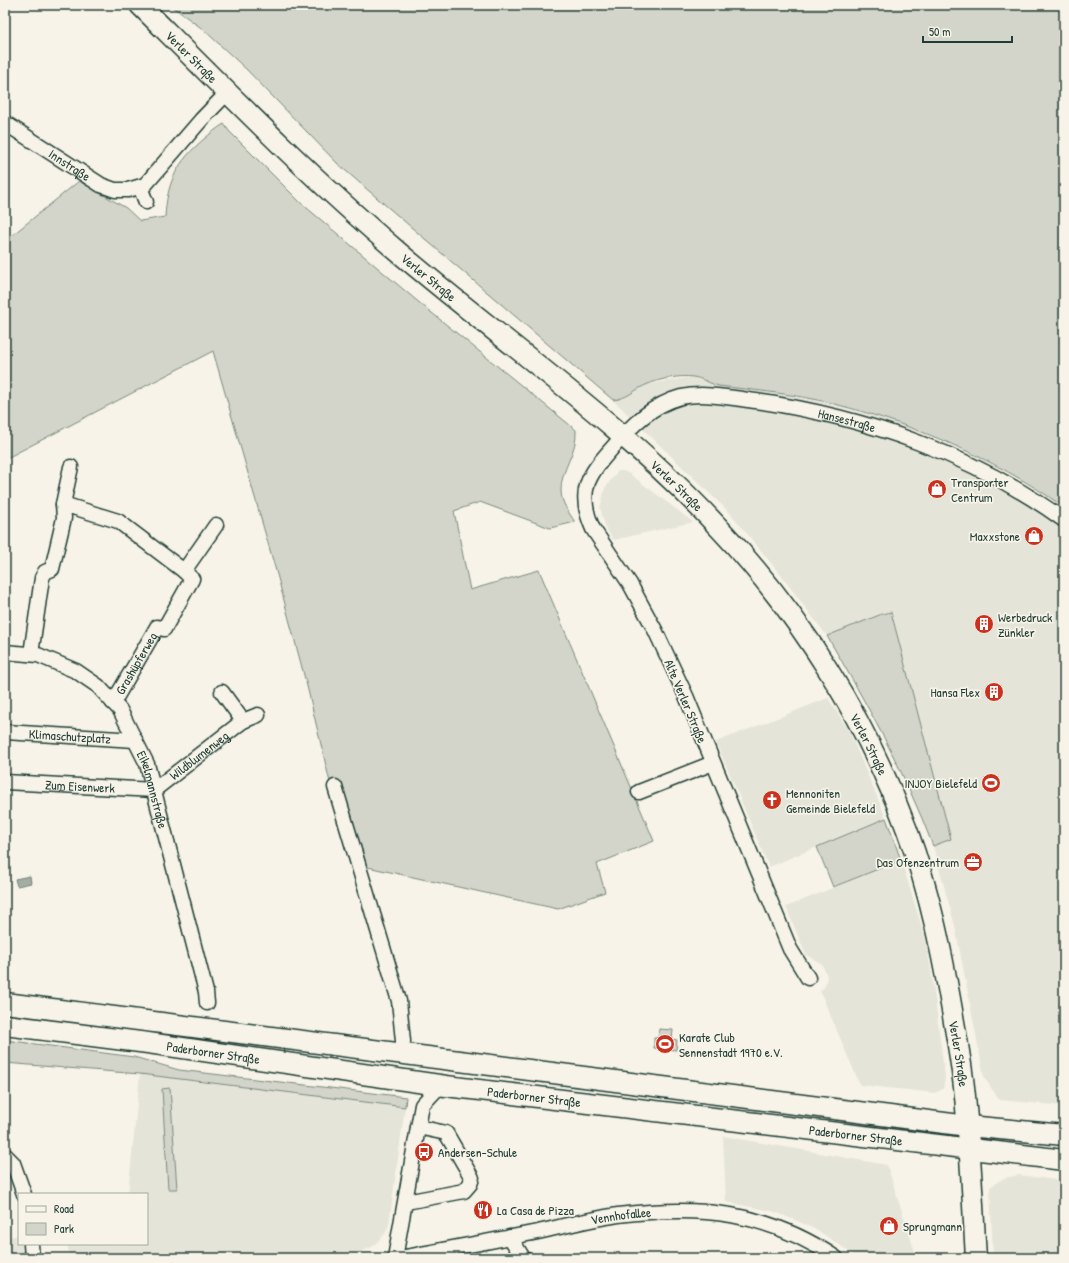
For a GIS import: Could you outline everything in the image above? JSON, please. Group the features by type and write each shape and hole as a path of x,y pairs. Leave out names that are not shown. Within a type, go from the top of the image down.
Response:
{"main road":[{"name":"Verler Straße","path":"140,5 277,141 364,222 654,464 718,527 754,569 807,638 850,709 890,788 907,831 931,910 946,972 966,1104 976,1258"},
{"name":"Paderborner Straße","path":"5,1003 402,1055 968,1126 1064,1135"},
{"name":"Paderborner Straße","path":"5,1025 148,1043 446,1086 1064,1160"}],"street":[{"path":"146,202 140,188 151,178 201,120 228,92"},
{"name":"Innstraße","path":"5,123 101,185 115,190 140,188"},
{"name":"Hansestraße","path":"622,436 652,410 682,397 712,396 783,405 870,425 928,446 1008,485 1064,520"},
{"name":"Alte Verler Straße","path":"622,436 600,461 589,478 584,495 587,517 593,529 642,604 686,696 712,763 790,949 808,978"},
{"path":"30,654 42,578 45,572 52,569 64,518 63,504 71,467"},
{"path":"63,504 118,521 184,571 216,525"},
{"name":"Grashüpferweg","path":"113,703 156,627 164,629 192,580 184,571"},
{"name":"Eikelmannstraße","path":"5,652 38,655 76,671 98,686 120,710 147,764 206,992 207,1002"},
{"path":"222,692 243,721"},
{"name":"Wildblumenweg","path":"154,790 243,721 258,715"},
{"name":"Klimaschutzplatz","path":"5,732 135,740"},
{"path":"639,792 712,763"},
{"name":"Zum Eisenwerk","path":"5,782 154,790"},
{"path":"335,787 398,1001 403,1042 402,1055"},
{"path":"395,1258 422,1105 436,1090 446,1086"},
{"path":"406,1202 464,1191 470,1184 472,1178 446,1133 418,1127"},
{"path":"5,1156 13,1163 24,1193"},
{"name":"Vennhofallee","path":"401,1258 618,1216 682,1212 722,1213 766,1222 795,1234 836,1258"},
{"path":"510,1237 523,1258"},
{"path":"31,1245 32,1258"}],"shaded area":[{"path":"693,377 716,385 782,394 818,401 900,424 983,460 1064,507 1064,1106 999,1100 984,1077 955,926 933,846 951,839 891,612 882,614 827,636 780,574 731,514 613,400 622,399 648,384"},
{"path":"618,471 624,471 631,475 693,522 614,540 606,529 600,508 605,488"},
{"path":"828,698 849,731 886,818 769,867 716,742"},
{"path":"901,860 925,937 932,976 945,1078 943,1089 935,1093 860,1085 820,991 825,986 827,976 822,964 806,955 786,907"},
{"path":"30,876 31,883 17,886 15,879"},
{"path":"140,1074 405,1107 389,1224 385,1234 372,1247 360,1252 326,1258 70,1258 67,1245 148,1245 148,1193 128,1193"},
{"path":"723,1136 887,1165 917,1258 859,1258 820,1232 800,1222 772,1211 726,1202"},
{"path":"1019,1175 1064,1181 1064,1258 993,1258 990,1187 1004,1178"},
{"path":"18,1235 18,1245 23,1245 24,1258 5,1258 5,1238"}],"green space":[{"path":"170,5 1064,5 1064,507 1007,472 946,442 883,418 818,400 719,386 693,377 682,377 653,382 623,398 613,400 338,164 247,70 204,30"},
{"path":"224,124 229,131 301,203 416,300 576,430 574,446 561,483 561,495 575,522 550,528 480,502 454,511 470,590 539,570 654,841 597,864 605,892 558,909 363,866 338,816 308,690 278,578 213,351 5,459 5,241 79,181 126,208 140,221 165,217 168,193 180,165 187,156 211,133"},
{"path":"891,612 951,839 933,846 898,765 827,636 882,614"},
{"path":"886,818 901,860 833,887 817,847"},
{"name":"Karate Club Sennenstadt 1970 e.V.","path":"659,1029 673,1030 672,1039 677,1040 676,1050 654,1048 654,1038 658,1038"},
{"path":"5,1040 134,1057 179,1070 406,1097 405,1107 140,1074 5,1063"},
{"path":"170,1088 177,1189 168,1189 162,1089"}],"place":[{"name":"Transporter Centrum","path":"937,489"},
{"name":"Maxxstone","path":"1034,536"},
{"name":"Werbedruck Zünkler","path":"984,624"},
{"name":"Hansa Flex","path":"994,692"},
{"name":"INJOY Bielefeld","path":"991,783"},
{"name":"Mennoniten Gemeinde Bielefeld","path":"772,800"},
{"name":"Das Ofenzentrum","path":"973,862"},
{"name":"Karate Club Sennenstadt 1970 e.V.","path":"665,1044"},
{"name":"Andersen-Schule","path":"424,1152"},
{"name":"La Casa de Pizza","path":"483,1210"},
{"name":"Sprungmann","path":"889,1226"}]}
